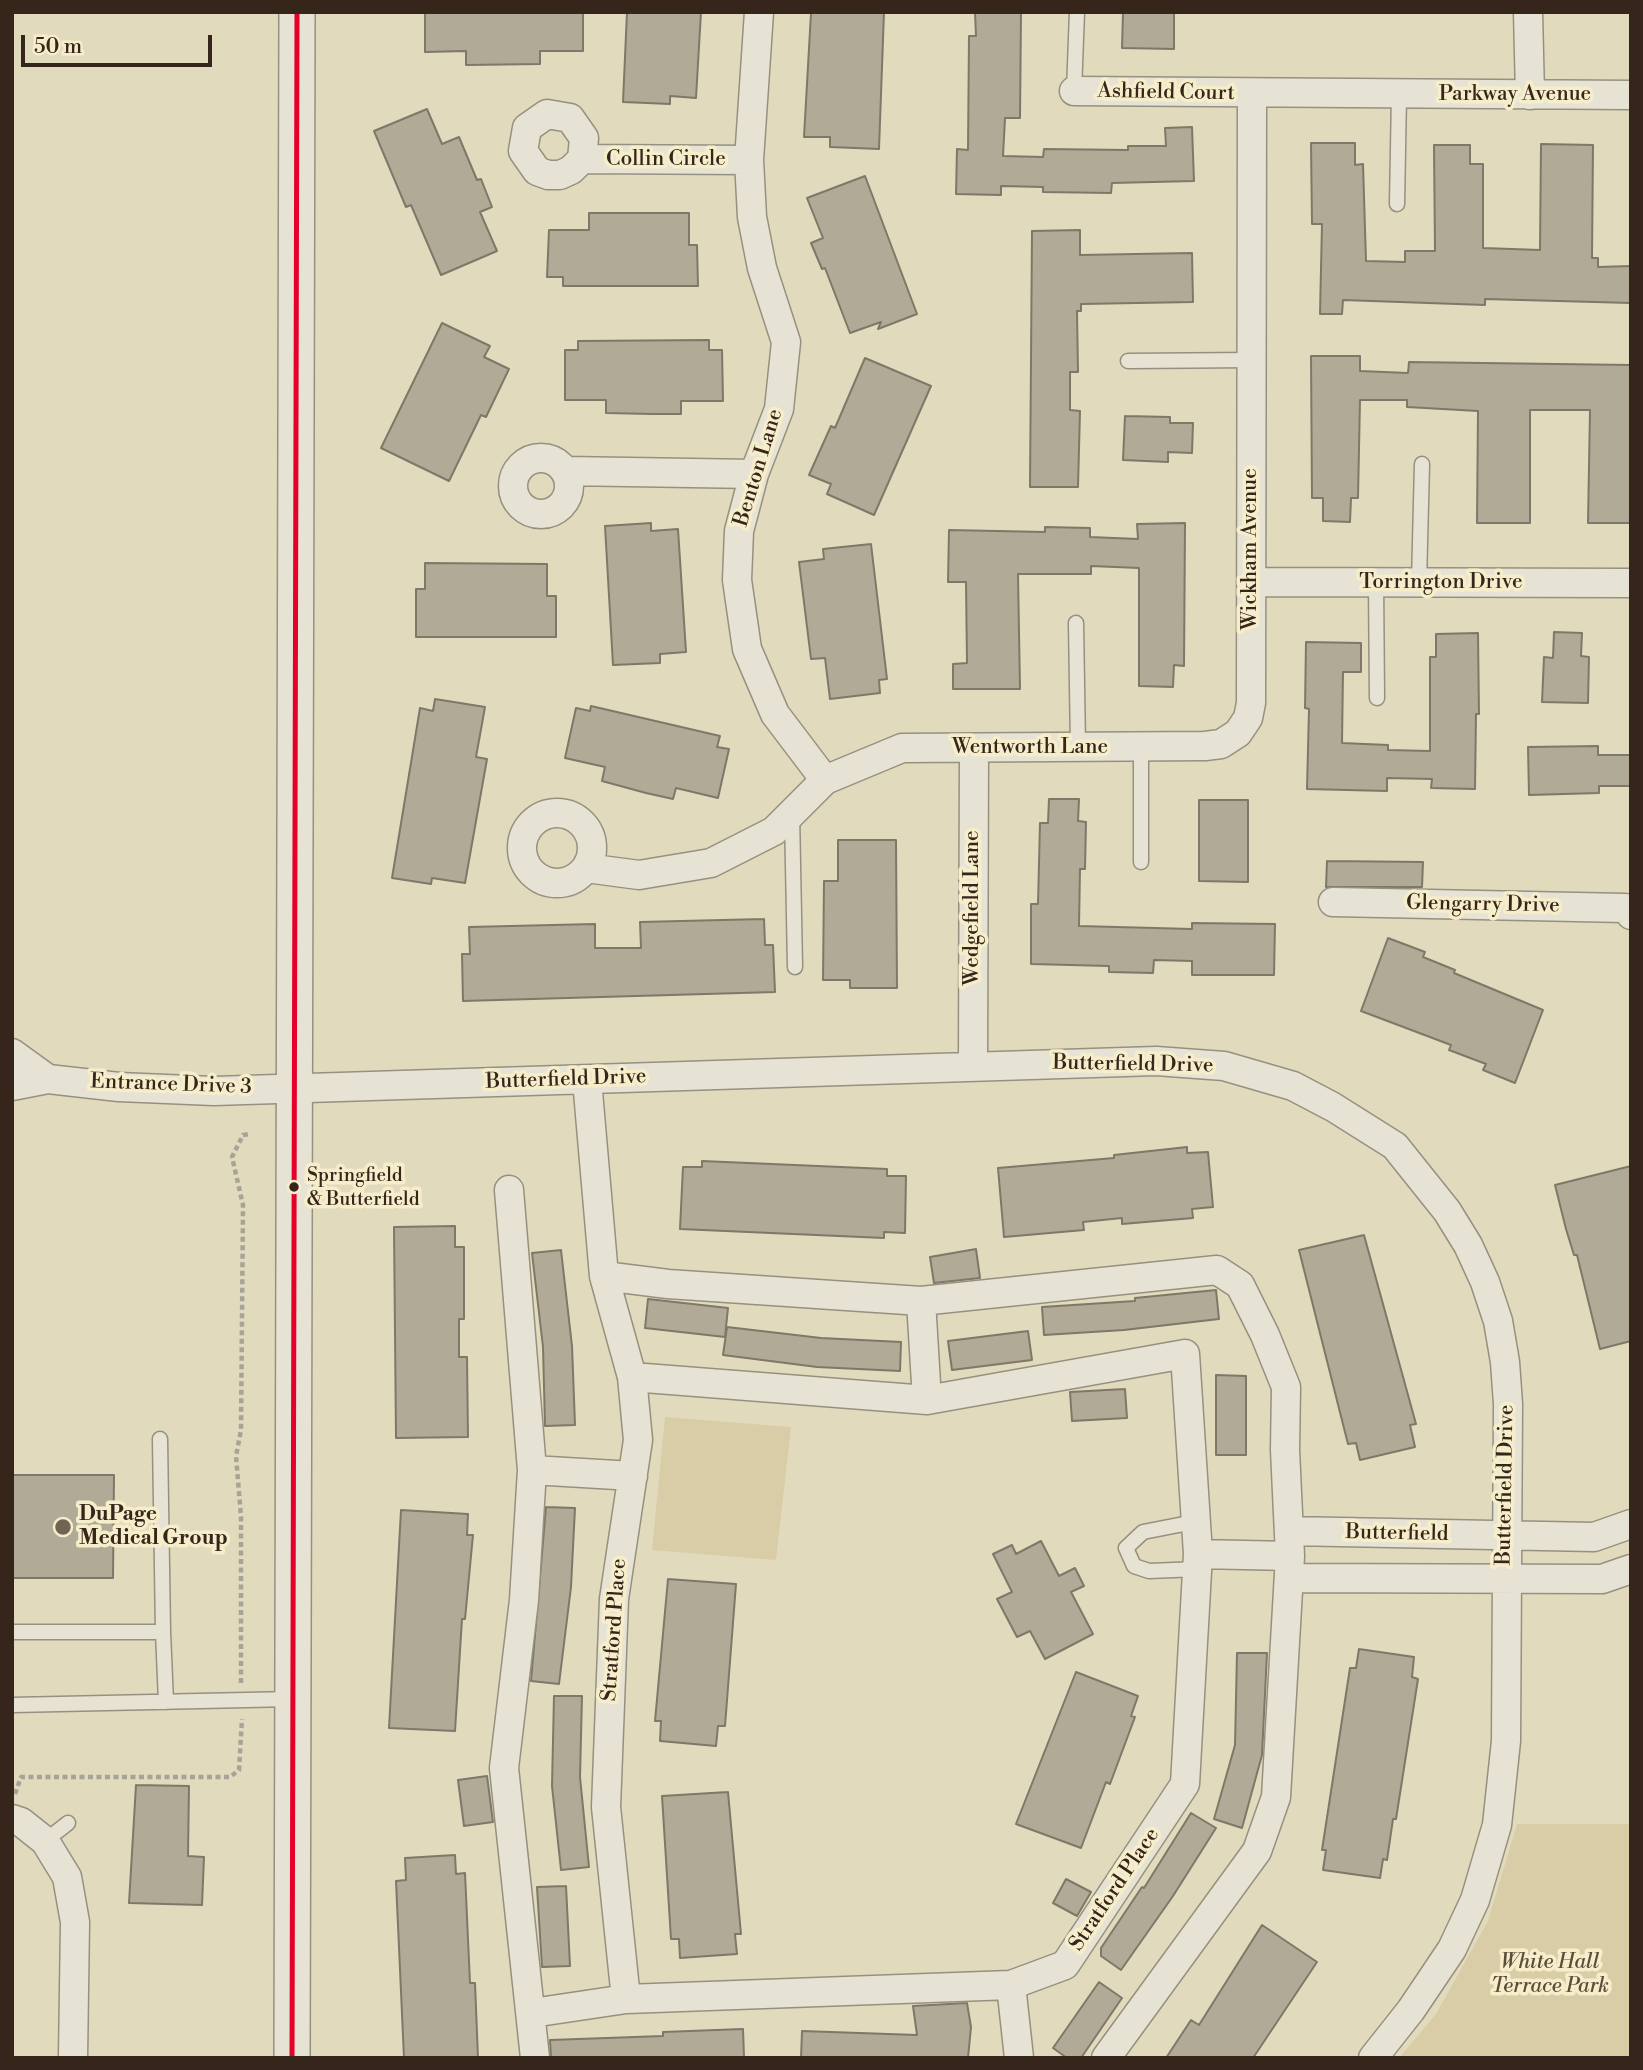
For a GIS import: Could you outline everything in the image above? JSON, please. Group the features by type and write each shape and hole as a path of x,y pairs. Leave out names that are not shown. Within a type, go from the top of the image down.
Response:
{"street":[{"path":"292,2058 297,12"},
{"name":"Benton Lane","path":"759,12 749,160 752,217 762,268 786,342 779,409 754,474 739,531 737,568 747,649 775,714 825,780"},
{"path":"1528,12 1530,95"},
{"name":"Ashfield Court","path":"1074,91 1252,95"},
{"name":"Parkway Avenue","path":"1252,95 1631,95"},
{"name":"Wickham Avenue","path":"1238,733 1250,709 1252,95"},
{"name":"Collin Circle","path":"583,159 749,160"},
{"path":"565,471 754,474"},
{"name":"Torrington Drive","path":"1251,582 1631,583"},
{"name":"Wentworth Lane","path":"825,780 902,748 1214,745 1238,733"},
{"name":"Wedgefield Lane","path":"973,1066 974,749"},
{"path":"586,868 639,875 711,863 774,831 825,780"},
{"name":"Glengarry Drive","path":"1333,902 1625,908 1631,915"},
{"name":"Entrance Drive 3","path":"12,1053 48,1079"},
{"name":"Butterfield Drive","path":"295,1086 587,1080 1156,1061 1224,1066 1293,1086 1333,1107 1395,1146 1447,1211 1468,1245 1485,1282 1498,1321 1508,1404 1506,1741 1502,1796 1482,1882 1452,1949 1411,2010 1373,2058"},
{"name":"Entrance Drive 3","path":"12,1086 48,1079 119,1087 200,1090 295,1086"},
{"name":"Stratford Place","path":"587,1080 604,1276 632,1377 638,1440 614,1599 606,1807 626,1999 1011,1985 1065,1965 1185,1784 1198,1562 1185,1354 927,1400 632,1377"},
{"path":"509,1190 533,1470 524,1600 504,1768 535,2058"},
{"path":"604,1276 921,1301 1217,1270 1240,1285 1286,1387 1285,1450 1290,1555 1276,1797 1257,1851 1106,2058"},
{"path":"921,1301 927,1400"},
{"path":"533,1470 632,1476"},
{"path":"1506,1536 1594,1537 1631,1524"},
{"name":"Butterfield","path":"1198,1562 1506,1536"},
{"name":"Butterfield","path":"1290,1555 1506,1578"},
{"path":"1506,1578 1602,1579 1631,1569"},
{"path":"12,1819 45,1841 67,1877 75,1922 73,2058"},
{"path":"1011,1985 1019,2058"},
{"path":"531,2013 626,1999"}],"lane":[{"name":"Ashfield Court","path":"1074,91 1077,12"},
{"path":"1397,204 1399,95"},
{"path":"1128,361 1252,360"},
{"path":"1419,582 1422,464"},
{"path":"1376,582 1377,698"},
{"path":"1076,623 1078,747"},
{"path":"1142,747 1142,862"},
{"path":"792,814 795,967"},
{"path":"160,1439 166,1702"},
{"path":"1194,1522 1143,1532 1126,1548 1134,1566 1149,1571 1198,1562"},
{"path":"12,1632 163,1632"},
{"path":"12,1705 293,1699"},
{"path":"45,1841 68,1823"}],"path":[{"path":"242,1679 242,1517 236,1456 242,1430 243,1205 232,1157 243,1135 249,1134"},
{"path":"12,1800 21,1777 230,1777 239,1770 242,1718"}],"green space":[{"path":"665,1417 791,1427 776,1560 652,1550"},
{"name":"White Hall Terrace Park","path":"1517,1824 1631,1824 1631,2058 1399,2058 1436,2014 1488,1921"}],"building":[{"path":"425,12 583,12 583,51 540,51 540,64 466,65 466,51 425,52"},
{"path":"627,12 701,12 696,98 670,96 670,104 623,102"},
{"path":"884,12 879,149 830,147 830,137 804,137 811,13"},
{"path":"975,12 1021,12 1020,118 1005,118 1003,156 1043,157 1044,149 1128,150 1128,146 1166,146 1165,128 1192,127 1194,181 1112,183 1111,193 1043,192 1043,187 1001,186 1001,195 956,194 957,149 968,150 969,36 976,36"},
{"path":"1123,12 1174,12 1174,49 1122,48"},
{"path":"427,109 442,144 459,137 477,180 481,179 492,207 480,212 497,251 441,275 411,205 406,207 374,131"},
{"path":"1311,143 1355,143 1355,165 1363,164 1366,261 1405,262 1405,251 1435,251 1434,145 1470,145 1470,164 1483,164 1483,248 1540,250 1541,144 1593,145 1592,258 1598,258 1598,267 1631,266 1631,303 1485,299 1485,305 1343,300 1342,314 1320,314 1322,224 1312,224"},
{"path":"865,176 917,314 878,329 881,322 850,333 825,268 822,269 811,243 823,238 807,198"},
{"path":"589,213 689,213 689,245 697,245 698,286 563,286 563,277 547,277 549,230 589,230"},
{"path":"1080,230 1080,255 1192,253 1193,302 1081,304 1081,311 1077,311 1078,372 1070,372 1070,410 1080,411 1078,487 1030,487 1032,231"},
{"path":"442,323 490,346 484,357 509,369 486,417 481,415 449,481 381,448"},
{"path":"709,340 709,350 722,350 723,401 681,401 681,414 652,414 606,413 606,400 565,400 565,350 578,350 578,341"},
{"path":"1311,356 1360,356 1360,371 1408,373 1409,362 1631,365 1631,523 1588,523 1590,410 1530,410 1530,523 1477,523 1478,411 1407,407 1407,400 1360,400 1358,498 1351,498 1350,522 1323,521 1323,498 1312,498"},
{"path":"865,358 931,386 874,515 827,494 831,484 809,475 831,426 835,428"},
{"path":"1125,416 1170,417 1170,423 1193,423 1192,453 1168,452 1168,462 1123,460"},
{"path":"651,523 651,531 678,529 686,652 660,654 660,663 613,665 605,526"},
{"path":"1185,523 1184,666 1174,665 1173,687 1139,686 1139,568 1091,566 1091,574 1018,574 1020,689 953,689 953,664 967,663 966,582 948,582 949,530 1045,532 1045,527 1090,528 1090,537 1138,539 1137,524"},
{"path":"871,544 887,679 879,680 880,693 830,699 825,658 811,659 799,562 824,559 823,549"},
{"path":"425,563 547,564 547,596 556,596 556,637 416,637 416,589 425,589"},
{"path":"1554,632 1582,633 1581,656 1589,657 1588,703 1542,702 1544,657 1553,658"},
{"path":"1478,633 1479,714 1476,714 1475,789 1431,788 1432,779 1387,778 1387,791 1307,789 1309,709 1305,708 1306,642 1361,643 1361,672 1343,672 1342,743 1388,745 1388,750 1430,751 1430,657 1436,657 1436,634"},
{"path":"435,699 485,707 476,757 487,759 465,883 432,878 431,884 392,878 420,708 433,711"},
{"path":"591,706 720,736 717,747 729,749 718,798 676,788 673,799 646,793 602,781 605,767 565,758 576,708 590,711"},
{"path":"1598,746 1598,755 1631,755 1631,786 1599,786 1599,793 1529,795 1528,747"},
{"path":"1049,799 1079,799 1078,821 1086,822 1085,869 1080,869 1079,926 1192,929 1192,923 1275,924 1274,975 1192,975 1192,961 1154,960 1153,973 1109,972 1109,966 1031,964 1031,904 1038,904 1040,823 1048,823"},
{"path":"1199,800 1248,800 1248,882 1199,881"},
{"path":"838,840 896,840 897,988 850,988 850,980 823,980 824,881 838,881"},
{"path":"1327,861 1423,862 1422,887 1326,887"},
{"path":"764,919 765,945 773,945 775,992 463,1001 462,954 470,954 469,927 595,924 595,948 641,948 640,922"},
{"path":"1388,938 1425,952 1423,957 1455,970 1454,973 1543,1010 1515,1083 1483,1070 1486,1064 1449,1050 1451,1045 1361,1011"},
{"path":"1187,1147 1187,1153 1208,1152 1213,1207 1192,1209 1193,1218 1122,1224 1122,1218 1083,1222 1084,1230 1004,1237 998,1168 1114,1158 1114,1155"},
{"path":"702,1161 887,1169 887,1176 906,1176 905,1233 884,1232 884,1238 680,1229 683,1167 702,1167"},
{"path":"1631,1166 1631,1341 1600,1349 1577,1255 1574,1255 1555,1185"},
{"path":"455,1226 455,1247 464,1247 464,1319 459,1319 459,1357 467,1357 468,1437 396,1438 394,1227"},
{"path":"1364,1235 1416,1424 1410,1425 1415,1447 1360,1460 1356,1443 1348,1444 1299,1250"},
{"path":"976,1249 980,1278 934,1283 930,1257"},
{"path":"561,1250 572,1346 575,1425 545,1426 543,1347 532,1253"},
{"path":"1216,1290 1219,1319 1124,1330 1044,1335 1042,1307 1135,1301 1135,1298"},
{"path":"648,1299 728,1308 725,1337 645,1328"},
{"path":"727,1327 821,1338 901,1342 900,1371 817,1367 723,1355"},
{"path":"1028,1331 1032,1360 952,1370 948,1341"},
{"path":"1216,1375 1246,1376 1246,1455 1216,1455"},
{"path":"1125,1389 1127,1418 1072,1421 1070,1392"},
{"name":"DuPage Medical Group","path":"12,1475 114,1475 113,1578 12,1578"},
{"path":"546,1507 575,1508 571,1587 559,1684 531,1681"},
{"path":"401,1510 468,1514 467,1535 473,1535 465,1619 462,1619 455,1731 389,1728"},
{"path":"1041,1541 1059,1576 1075,1568 1084,1586 1071,1592 1093,1634 1045,1659 1030,1631 1017,1637 997,1599 1012,1592 993,1554 1012,1545 1016,1554"},
{"path":"668,1579 736,1584 725,1726 718,1726 716,1746 660,1741 661,1721 655,1721"},
{"path":"1359,1649 1414,1657 1412,1677 1418,1679 1396,1819 1393,1819 1387,1860 1383,1859 1380,1878 1323,1870 1326,1850 1322,1850 1350,1668 1356,1668"},
{"path":"1237,1653 1267,1653 1262,1755 1242,1828 1214,1819 1235,1745"},
{"path":"1076,1672 1138,1696 1131,1716 1135,1717 1110,1784 1106,1782 1081,1848 1016,1824"},
{"path":"554,1696 582,1696 580,1777 589,1867 561,1870 552,1786"},
{"path":"487,1776 493,1822 464,1826 458,1780"},
{"path":"136,1785 189,1786 188,1856 204,1857 202,1905 129,1903"},
{"path":"728,1792 741,1934 735,1934 737,1954 680,1958 679,1939 671,1939 662,1796"},
{"path":"1191,1813 1216,1828 1121,1970 1101,1956 1101,1948 1142,1887 1144,1888"},
{"path":"455,1855 456,1874 465,1873 470,1983 475,1983 478,2058 404,2058 396,1881 406,1880 405,1858"},
{"path":"1066,1879 1091,1892 1077,1916 1053,1903"},
{"path":"566,1886 570,1966 542,1967 537,1887"},
{"path":"1262,1925 1317,1962 1253,2058 1166,2058 1191,2020 1199,2025"},
{"path":"1099,1982 1122,1998 1081,2058 1067,2058 1053,2048"},
{"path":"967,2003 971,2027 968,2058 801,2058 802,2031 917,2035 913,2006"},
{"path":"743,2029 744,2057 551,2058 550,2040 663,2036 663,2032"}],"transit line":[{"path":"292,2058 297,12"}],"place":[{"name":"Springfield & Butterfield","path":"294,1187"},
{"name":"DuPage Medical Group","path":"63,1527"}]}
